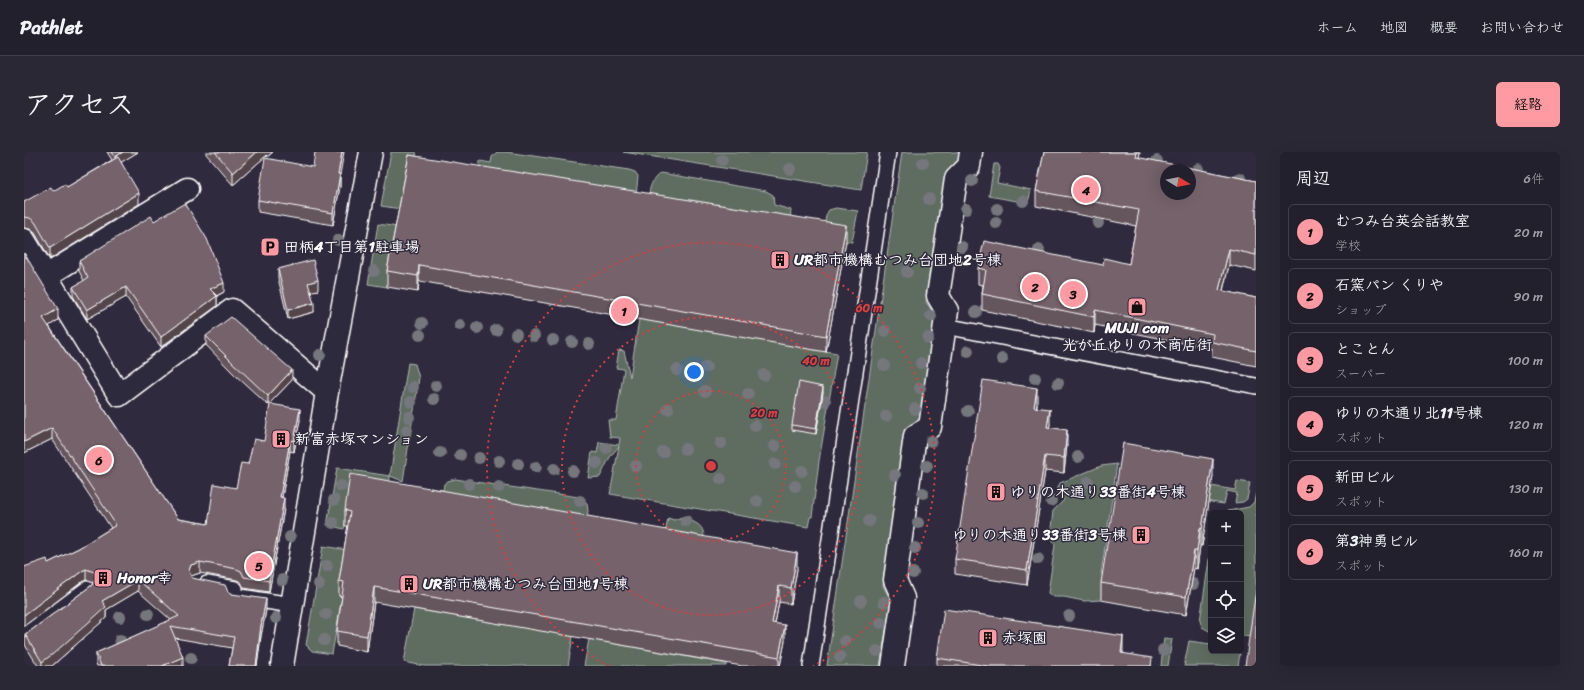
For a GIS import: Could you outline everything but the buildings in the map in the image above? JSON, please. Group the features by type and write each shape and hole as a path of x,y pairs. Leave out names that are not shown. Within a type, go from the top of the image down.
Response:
{"street":[{"path":"282,666 327,392 371,152"},
{"path":"893,666 903,598 895,580 915,436 930,427 947,311 938,296 939,289 956,179 969,166 971,152"},
{"path":"46,276 187,189"},
{"path":"24,240 119,395 232,310 327,392"}],"lane":[{"path":"811,666 888,152"},
{"path":"945,326 1256,386"},
{"path":"198,582 235,589 234,596 292,605"},
{"path":"24,636 87,589"}],"green space":[{"path":"391,152 416,152 417,158 401,209 381,206"},
{"path":"497,152 506,152 635,172 638,176 635,207 477,182 480,161 491,163 492,157"},
{"path":"623,152 867,152 861,190"},
{"path":"902,152 961,152 960,159 945,178 926,302 937,318 921,417 905,429 883,586 891,600 880,666 827,666"},
{"path":"994,164 998,164 1000,168 997,183 1031,190 1028,203 989,196"},
{"path":"661,173 766,191 773,195 774,205 791,210 789,232 647,209 651,184"},
{"path":"836,208 858,211 852,242 823,238 826,215 829,210"},
{"path":"378,224 398,227 387,287 368,284"},
{"path":"639,319 837,353 819,461 812,517 810,517 808,527 610,494 619,446 610,457 600,477 588,478 592,452 597,453 599,442 619,445 620,438 610,437 608,420 616,420 624,369 616,368 619,350 624,351 630,377"},
{"path":"408,363 415,364 419,378 403,481 390,476"},
{"path":"1117,464 1101,574 1105,575 1101,600 1084,601 1064,597 1053,597 1048,593 1055,545 1050,537 1053,511 1064,500 1056,492 1060,483 1101,466"},
{"path":"337,468 390,476 389,496 350,489 344,529 327,525"},
{"path":"455,479 579,497 587,503 588,511 585,531 430,488 443,490 444,484"},
{"path":"1237,481 1250,483 1247,499 1243,502 1235,503 1237,493 1227,491 1224,504 1211,502 1192,484 1235,490"},
{"path":"1256,493 1256,610 1252,637 1244,636 1244,510 1233,510 1249,507 1254,502"},
{"path":"682,517 696,523 702,529 704,533 703,552 663,545 668,518 674,520"},
{"path":"323,546 347,550 339,596 342,597 332,654 312,651 306,645"},
{"path":"1208,566 1208,630 1202,627 1200,621"},
{"path":"414,609 573,636 568,666 424,666 404,662"},
{"path":"1164,638 1172,639 1168,666 1161,666"},
{"path":"589,639 727,664 726,666 584,666"},
{"path":"1189,641 1208,644 1208,654 1240,654 1238,666 1184,666"}],"place":[{"name":"ゆりの木通り北11号棟","path":"1086,190"},
{"name":"田柄4丁目第1駐車場","path":"270,247"},
{"name":"UR都市機構むつみ台団地2号棟","path":"780,260"},
{"name":"石窯パン くりや","path":"1035,287"},
{"name":"とことん","path":"1073,294"},
{"name":"MUJI com 光が丘ゆりの木商店街","path":"1137,307"},
{"name":"むつみ台英会話教室","path":"624,311"},
{"name":"新富赤塚マンション","path":"281,439"},
{"name":"第3神勇ビル","path":"99,460"},
{"name":"ゆりの木通り33番街4号棟","path":"996,492"},
{"name":"ゆりの木通り33番街3号棟","path":"1141,535"},
{"name":"新田ビル","path":"259,566"},
{"name":"Honor幸","path":"103,578"},
{"name":"UR都市機構むつみ台団地1号棟","path":"409,584"},
{"name":"赤塚園","path":"988,638"}]}
